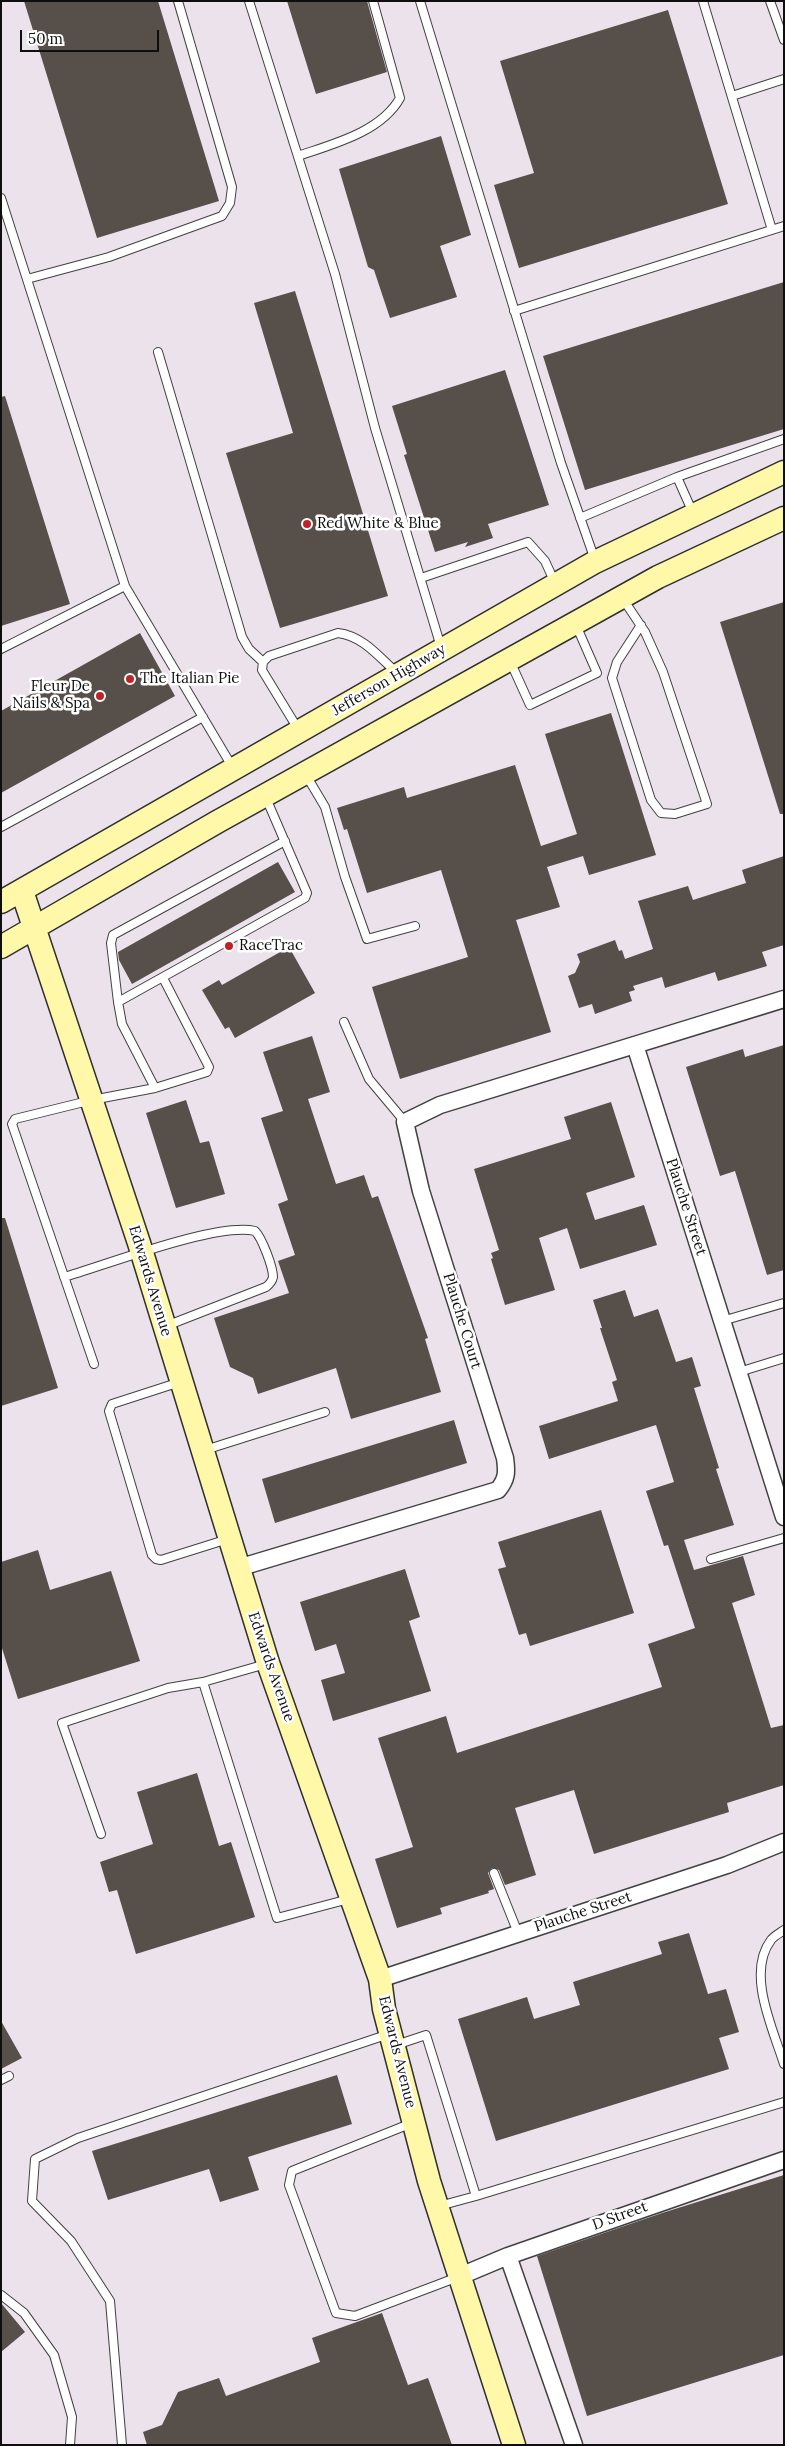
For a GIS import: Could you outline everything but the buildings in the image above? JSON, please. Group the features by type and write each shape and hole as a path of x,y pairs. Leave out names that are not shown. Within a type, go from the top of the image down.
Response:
{"main road":[{"name":"Jefferson Highway","path":"1,902 596,562 784,472"},
{"path":"1,947 305,773 658,577 784,518"},
{"name":"Edwards Avenue","path":"22,891 165,1326 268,1663 380,1979 384,2009 437,2207 458,2277 514,2445"}],"street":[{"path":"405,1122 440,1106 784,999"},
{"name":"Plauche Street","path":"635,1045 784,1517"},
{"name":"Plauche Court","path":"238,1568 498,1490 505,1482 507,1474 505,1458 421,1191 405,1122"},
{"name":"Plauche Street","path":"380,1979 727,1865 784,1842"},
{"name":"D Street","path":"458,2277 508,2256 784,2160"},
{"path":"508,2256 574,2445"}],"lane":[{"path":"27,279 109,257 222,216 230,203 232,186 178,1"},
{"path":"248,1 336,274 411,553 421,578 442,649"},
{"path":"298,156 350,138 393,111 400,98 373,1"},
{"path":"420,1 561,463 596,562"},
{"path":"703,1 772,230"},
{"path":"770,1 784,40"},
{"path":"732,96 784,79"},
{"path":"1,198 125,586 234,770"},
{"path":"514,310 784,226"},
{"path":"158,352 242,637 249,649 263,662"},
{"path":"580,518 677,477 784,439"},
{"path":"677,477 694,514"},
{"path":"421,578 528,542 545,561 556,585"},
{"path":"1,648 125,586"},
{"path":"622,597 641,625 663,672 707,804 675,814 661,813 651,800 612,678 617,662 641,625"},
{"path":"509,660 530,706 597,673 575,623"},
{"path":"299,732 262,670 263,662 269,656 338,633 358,638 398,674"},
{"path":"1,827 203,717"},
{"path":"305,773 324,807 367,939 415,926"},
{"path":"118,1002 305,898 307,893 265,796"},
{"path":"155,1088 122,1024 111,943 113,935 285,841"},
{"path":"94,1364 12,1124 15,1119 92,1100 155,1088 207,1072 209,1068 163,978"},
{"path":"344,1022 369,1079 405,1122"},
{"path":"64,1277 186,1240 231,1230 246,1229 255,1231 260,1237 273,1276 271,1283 266,1287 165,1326"},
{"path":"722,1321 784,1303"},
{"path":"739,1372 784,1358"},
{"path":"182,1381 112,1404 109,1411 152,1555 156,1559 161,1560 230,1538"},
{"path":"203,1451 325,1412"},
{"path":"711,1559 784,1538"},
{"path":"101,1834 62,1723 168,1688 203,1682 268,1663"},
{"path":"203,1682 277,1918 352,1898"},
{"path":"494,1873 518,1933"},
{"path":"784,1930 771,1940 761,1963 760,1986 784,2064"},
{"path":"122,2445 110,2301 71,2241 32,2202 35,2159 78,2138 392,2040 426,2035 476,2196"},
{"path":"1,2080 9,2076"},
{"path":"437,2207 784,2102"},
{"path":"414,2122 292,2171 288,2185 336,2314 355,2316 458,2277"},
{"path":"1,2295 24,2313 54,2355 72,2416 70,2445"}],"shaded area":[{"path":"1,1 784,1 784,2445 1,2445"}],"place":[{"name":"Red White & Blue","path":"307,524"},
{"name":"The Italian Pie","path":"130,679"},
{"name":"Fleur De Nails & Spa","path":"100,696"},
{"name":"RaceTrac","path":"229,946"}]}
